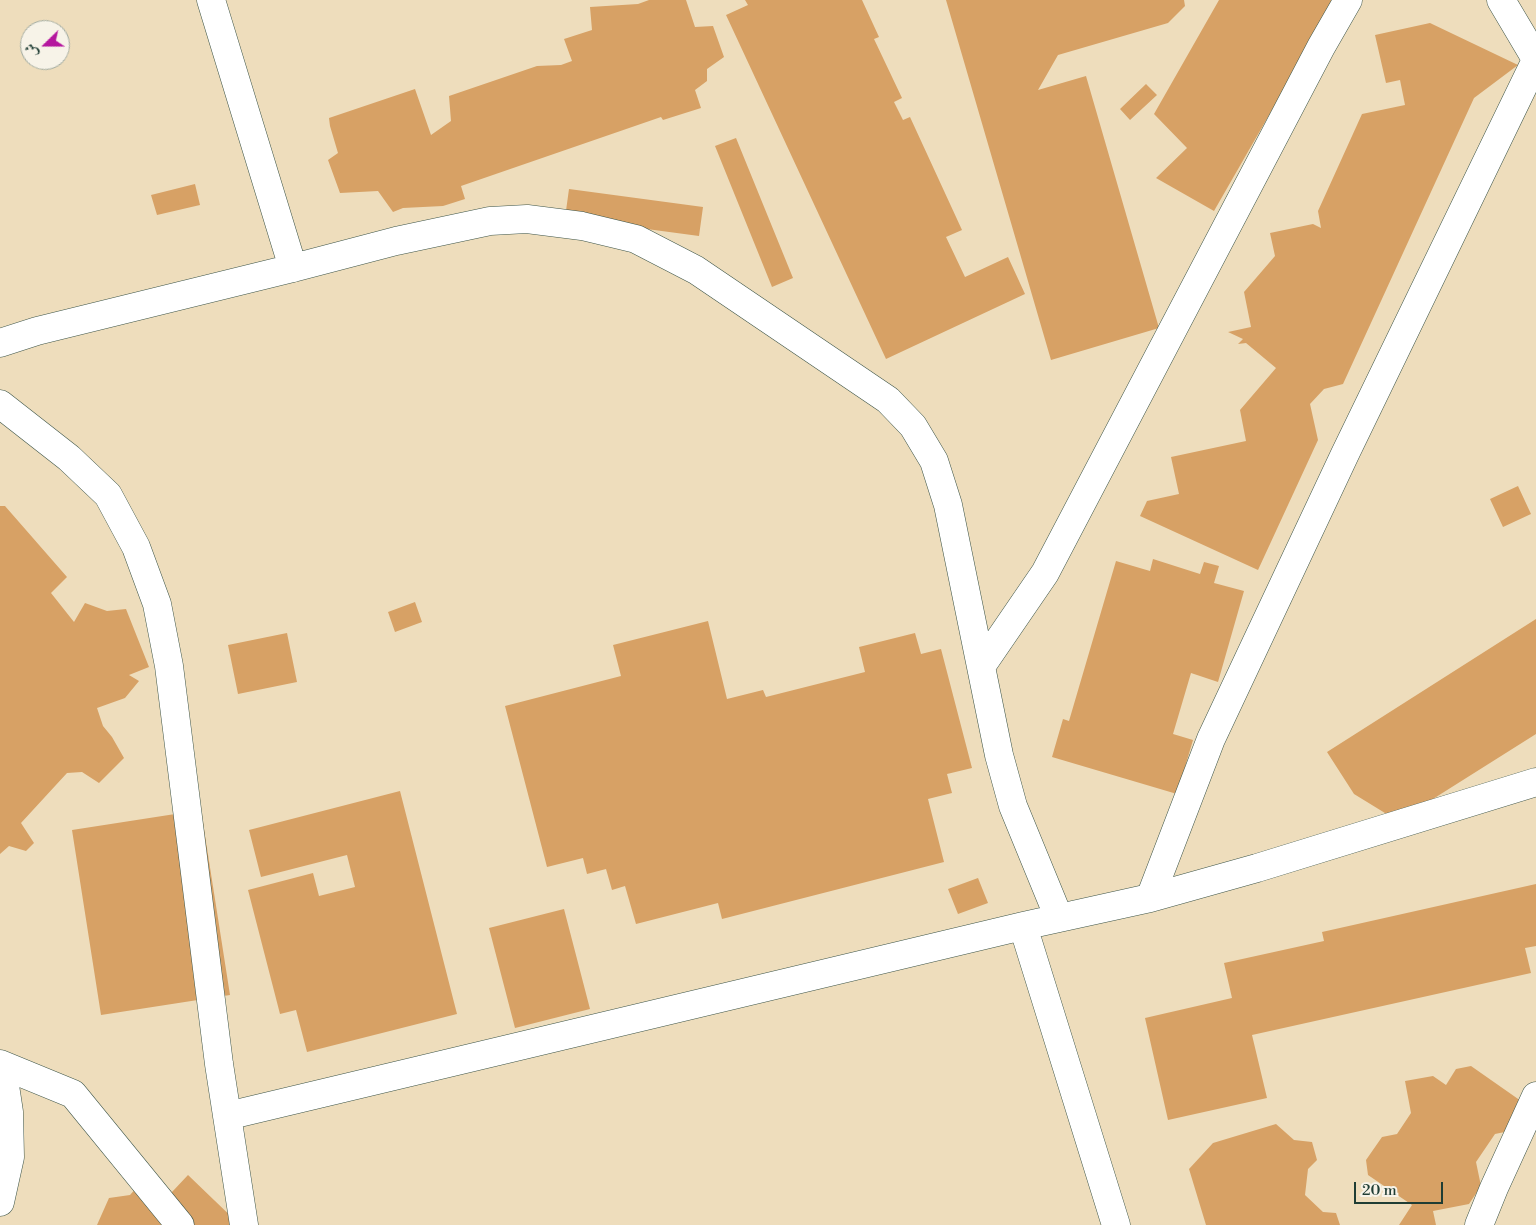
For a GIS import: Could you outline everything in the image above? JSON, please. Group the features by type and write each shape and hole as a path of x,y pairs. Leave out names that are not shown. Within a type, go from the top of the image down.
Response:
{"street":[{"path":"211,0 293,268"},
{"path":"982,664 1045,573 1348,0"},
{"path":"1150,898 1215,730 1345,454 1536,59 1501,0"},
{"path":"0,343 37,331 293,268 396,240 490,221 527,219 582,226 636,239 696,270 888,400 913,426 934,461 948,504 999,755 1014,806 1059,918"},
{"path":"0,404 68,458 108,494 136,547 157,604 171,675 219,1064 244,1225"},
{"path":"227,1116 1024,926 1150,898 1257,868 1536,782"},
{"path":"1024,926 1116,1225"},
{"path":"0,1064 73,1094 180,1225"},
{"path":"0,1070 4,1080 9,1112 10,1157 0,1202"},
{"path":"1479,1225 1536,1096"}],"building":[{"path":"649,0 686,0 695,27 713,26 724,57 707,69 707,81 695,90 701,108 663,120 661,117 461,186 465,199 443,206 403,208 393,212 378,191 340,193 328,160 338,153 329,118 415,89 431,135 451,121 449,96 537,66 561,65 572,61 564,39 592,30 590,7 638,4"},
{"path":"745,0 862,0 879,37 874,39 902,98 894,102 903,120 910,117 962,230 946,237 965,277 1008,257 1025,294 886,359 726,15 748,5"},
{"path":"946,0 1184,0 1185,6 1168,23 1058,55 1038,90 1086,76 1159,328 1051,360"},
{"path":"1219,0 1335,0 1214,211 1156,178 1187,148 1154,114"},
{"path":"1430,23 1518,65 1474,98 1343,384 1324,389 1310,404 1318,440 1258,570 1140,516 1147,501 1179,494 1171,457 1246,441 1240,410 1276,368 1246,343 1238,344 1243,339 1228,332 1251,327 1244,292 1275,256 1270,233 1313,224 1321,228 1318,211 1362,114 1405,105 1400,80 1386,83 1375,35"},
{"path":"1146,84 1157,95 1130,120 1120,109"},
{"path":"736,138 793,278 772,287 715,146"},
{"path":"195,184 200,205 157,215 151,195"},
{"path":"569,189 703,207 699,236 565,218"},
{"path":"1518,486 1531,514 1503,527 1490,499"},
{"path":"0,506 5,506 67,577 51,593 74,622 85,603 107,611 126,609 149,667 129,675 139,681 125,698 97,708 103,726 124,758 99,783 82,772 67,773 21,823 34,843 26,851 9,846 0,854"},
{"path":"1153,559 1200,574 1204,562 1219,566 1214,583 1244,591 1218,682 1191,673 1173,734 1193,740 1177,794 1052,757 1063,719 1069,721 1116,561 1150,571"},
{"path":"415,602 422,622 395,632 388,612"},
{"path":"1536,619 1536,734 1398,821 1354,794 1327,752"},
{"path":"708,621 727,699 763,690 766,697 865,672 859,647 915,633 921,654 941,649 972,768 947,774 952,793 928,799 944,862 722,919 718,903 636,924 625,886 612,890 606,869 587,874 583,858 547,867 505,706 621,676 613,645"},
{"path":"287,633 297,682 238,694 228,645"},
{"path":"400,791 457,1014 307,1052 296,1010 280,1014 248,890 313,873 319,896 355,887 347,855 261,877 249,830"},
{"path":"201,810 230,995 101,1015 72,830"},
{"path":"978,878 988,903 958,914 948,889"},
{"path":"1536,884 1536,946 1525,948 1531,973 1252,1035 1267,1098 1168,1120 1145,1018 1232,998 1224,963 1324,941 1322,932"},
{"path":"564,909 590,1009 515,1028 489,928"},
{"path":"1471,1066 1521,1101 1519,1129 1495,1134 1476,1162 1481,1186 1469,1204 1433,1211 1436,1225 1399,1225 1412,1205 1368,1175 1366,1160 1382,1137 1397,1134 1411,1113 1405,1081 1433,1076 1446,1085 1456,1069"},
{"path":"1276,1124 1294,1140 1312,1142 1317,1160 1308,1169 1305,1195 1323,1212 1336,1213 1340,1225 1206,1225 1189,1169 1213,1143"},
{"path":"188,1175 240,1225 97,1225 109,1198 130,1195 139,1185 158,1194 172,1192"}]}
